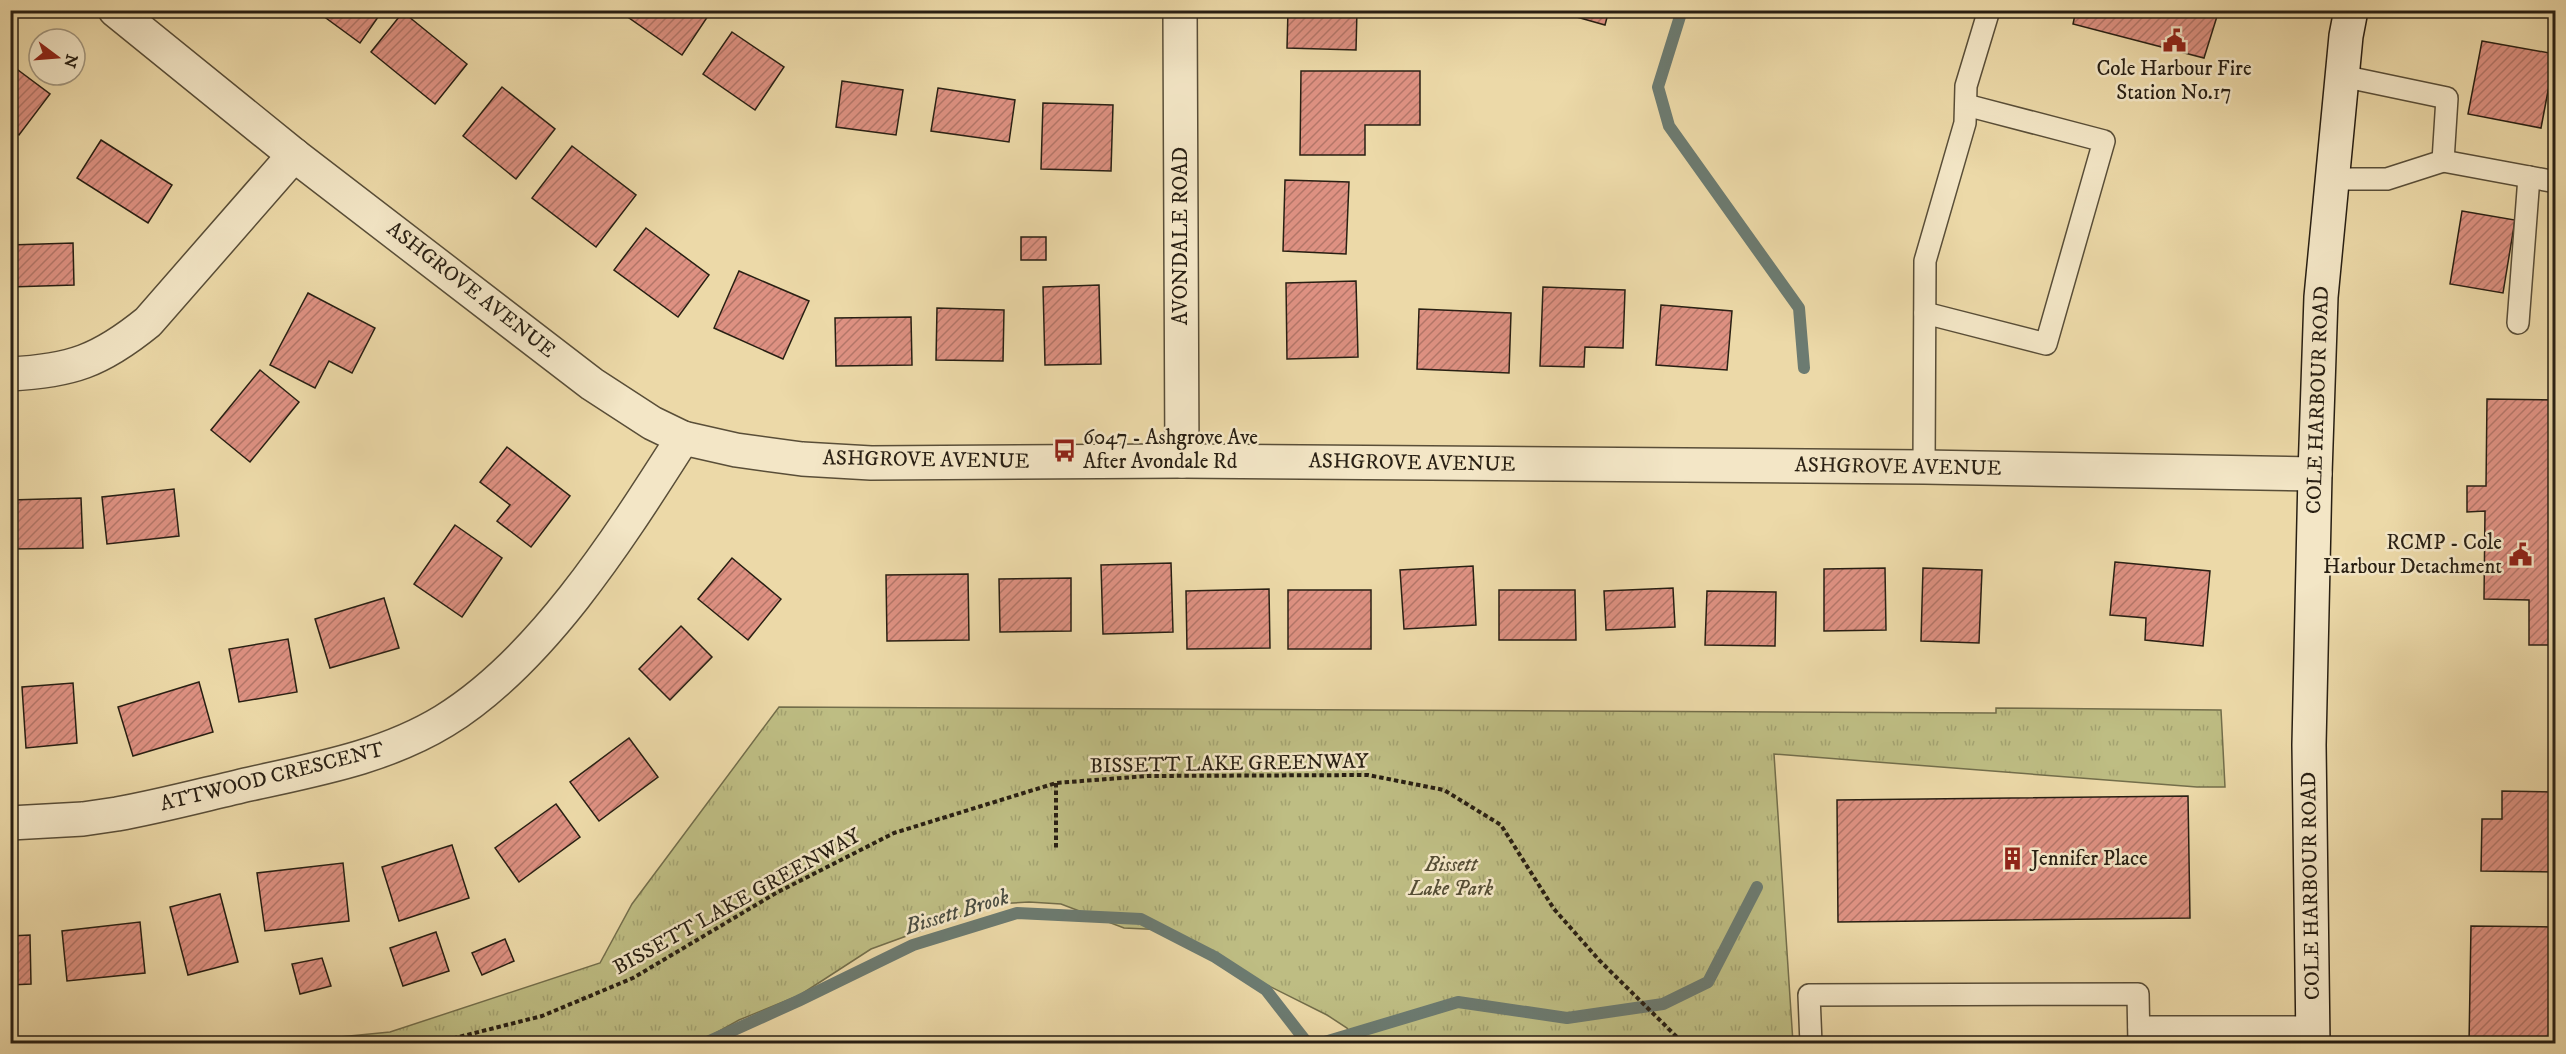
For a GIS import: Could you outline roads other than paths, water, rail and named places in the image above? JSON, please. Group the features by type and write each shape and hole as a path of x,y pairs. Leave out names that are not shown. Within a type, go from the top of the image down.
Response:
{"street":[{"name":"ASHGROVE AVENUE","path":"115,10 294,155 592,384 652,423 683,438 771,455 872,463 1182,461 1924,467 2314,474"},
{"name":"AVONDALE ROAD","path":"1180,10 1182,461"},
{"name":"COLE HARBOUR ROAD","path":"2313,1035 2309,745 2314,474 2321,297 2342,76 2351,10"},
{"path":"10,374 50,372 69,368 106,353 124,342 148,322 294,155"},
{"name":"ATTWOOD CRESCENT","path":"10,823 83,819 126,813 338,765 391,747 443,721 495,683 527,653 629,522 683,438"}],"lane":[{"path":"1924,467 1925,261 1965,123 1966,86 1989,10"},
{"path":"2342,76 2447,98 2443,160"},
{"path":"1926,313 2046,344 2104,141 1966,105"},
{"path":"2332,179 2387,179 2443,160 2556,182"},
{"path":"2518,323 2529,177"},
{"path":"1811,1044 1809,995 2138,994 2139,1035 2313,1035"}],"waterway":[{"path":"1682,10 1658,87 1669,126 1799,308 1804,368"},
{"path":"1318,1044 1458,1002 1567,1018 1663,1004 1708,982 1757,887"},
{"name":"Bissett Brook","path":"703,1044 913,945 1017,913 1141,919 1215,957 1266,990 1308,1044"}],"place":[{"name":"Cole Harbour Fire Station No.17","path":"2174,41"},
{"name":"6047 - Ashgrove Ave After Avondale Rd","path":"1065,450"},
{"name":"RCMP - Cole Harbour Detachment","path":"2520,555"},
{"name":"Jennifer Place","path":"2013,859"}],"park label":[{"name":"Bissett Lake Park","path":"1451,877"}]}
